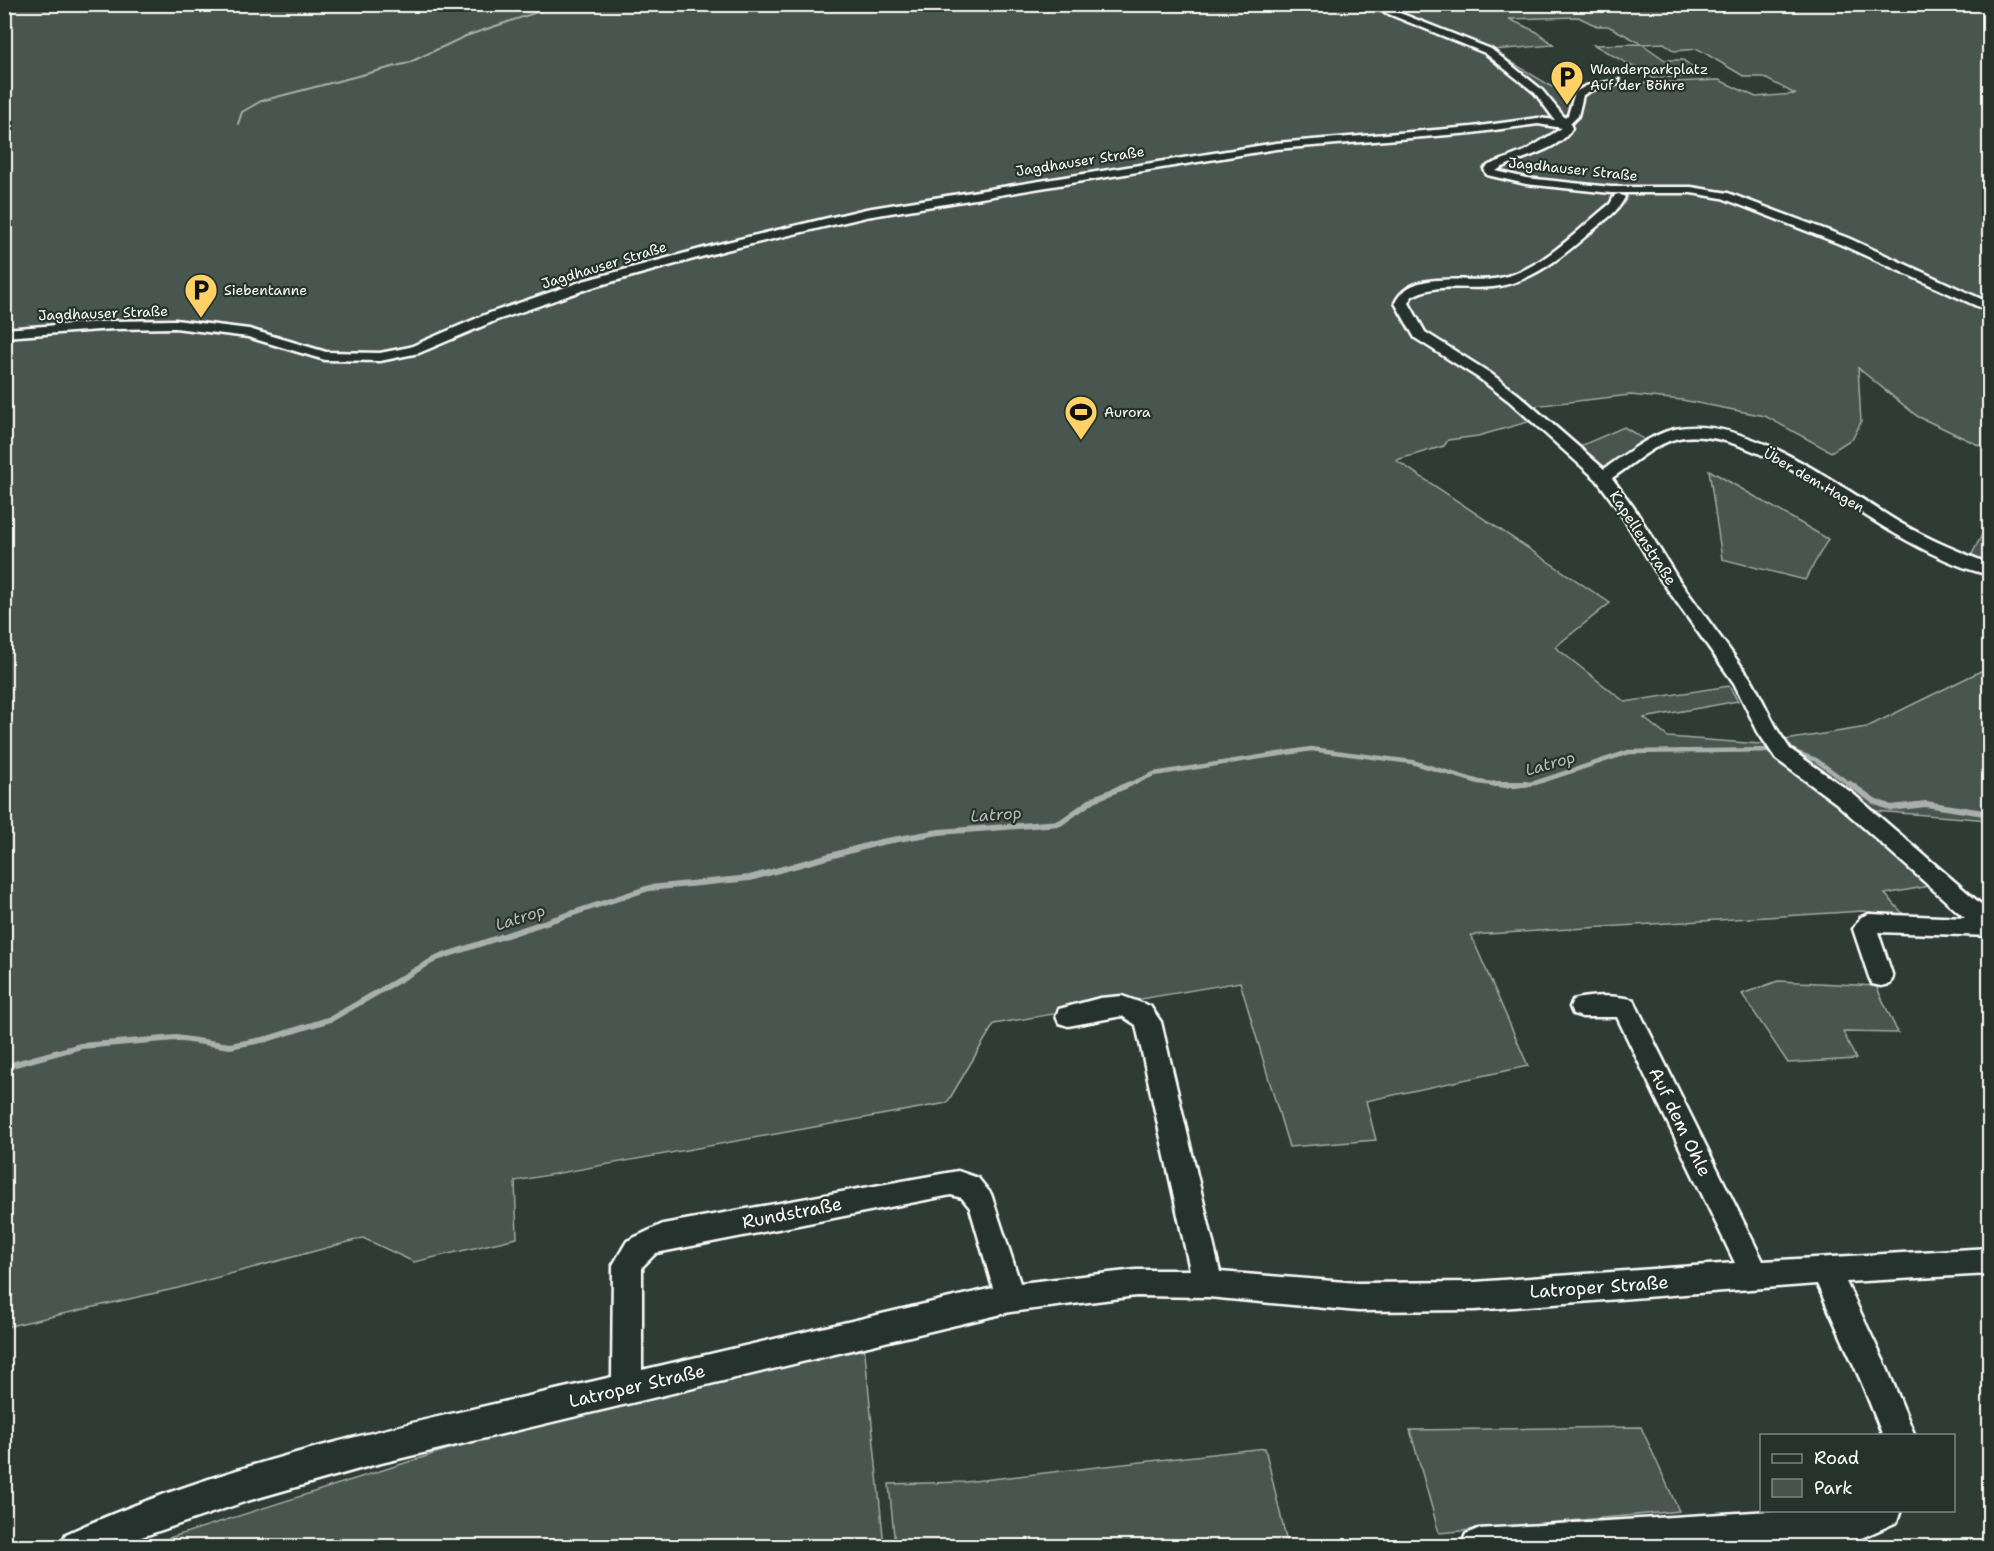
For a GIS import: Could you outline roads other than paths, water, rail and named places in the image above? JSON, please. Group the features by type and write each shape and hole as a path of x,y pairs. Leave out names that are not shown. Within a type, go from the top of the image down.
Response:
{"street":[{"path":"1368,4 1488,51 1538,91 1561,117 1564,124 1573,116 1578,94 1588,88 1616,82"},
{"name":"Jagdhauser Straße","path":"4,333 113,325 175,324 249,333 325,356 380,357 414,350 492,317 588,284 723,247 866,213 1256,148 1346,138 1479,130 1538,121 1564,124 1566,130 1554,140 1490,169 1498,176 1620,191 1711,192 1738,199 1844,241 1989,308"},
{"path":"1526,181 1618,197 1657,195 1673,191"},
{"name":"Kapellenstraße","path":"1618,197 1615,207 1564,247 1521,275 1479,285 1422,286 1408,291 1402,299 1420,335 1485,375 1515,398 1603,477 1626,508 1670,580 1743,682 1778,747 1844,798 1989,927"},
{"name":"Über dem Hagen","path":"1603,477 1673,434 1694,431 1724,436 1782,460 1935,548 1989,570"},
{"path":"1881,977 1865,928 1869,922 1989,927"},
{"path":"1068,1016 1123,1005 1139,1011 1148,1022 1208,1284"},
{"name":"Auf dem Ohle","path":"1582,1007 1624,1007 1755,1275"},
{"name":"Rundstraße","path":"627,1388 627,1265 633,1254 644,1244 663,1237 962,1183 971,1187 981,1202 1010,1298"},
{"name":"Latroper Straße","path":"78,1546 111,1531 247,1485 373,1449 1010,1298 1136,1283 1208,1284 1358,1297 1474,1296 1824,1269 1989,1261"},
{"path":"1824,1269 1875,1376 1898,1434"},
{"path":"1478,1546 1857,1523 1881,1512"}],"waterway":[{"path":"4,7 13,4"},
{"path":"238,124 242,112 261,101 408,63 466,36 561,4"},
{"path":"1417,4 1422,9"},
{"name":"Latrop","path":"1126,786 1154,774 1311,749 1412,762 1479,782 1507,786"},
{"name":"Latrop","path":"1787,749 1816,760 1852,786"},
{"name":"Latrop","path":"1514,786 1535,783 1629,752 1778,750"},
{"name":"Latrop","path":"4,1067 81,1046 176,1038 230,1046 267,1039 331,1019 437,958 649,888 750,878 881,842 939,832 1060,823 1094,799 1130,784"},
{"name":"Latrop","path":"1495,784 1526,784"},
{"name":"Latrop","path":"1850,784 1874,801 1891,808 1926,804 1990,814"}],"place":[{"name":"Wanderparkplatz Auf der Böhre","path":"1567,106"},
{"name":"Siebentanne","path":"201,319"},
{"name":"Aurora","path":"1081,441"}]}
